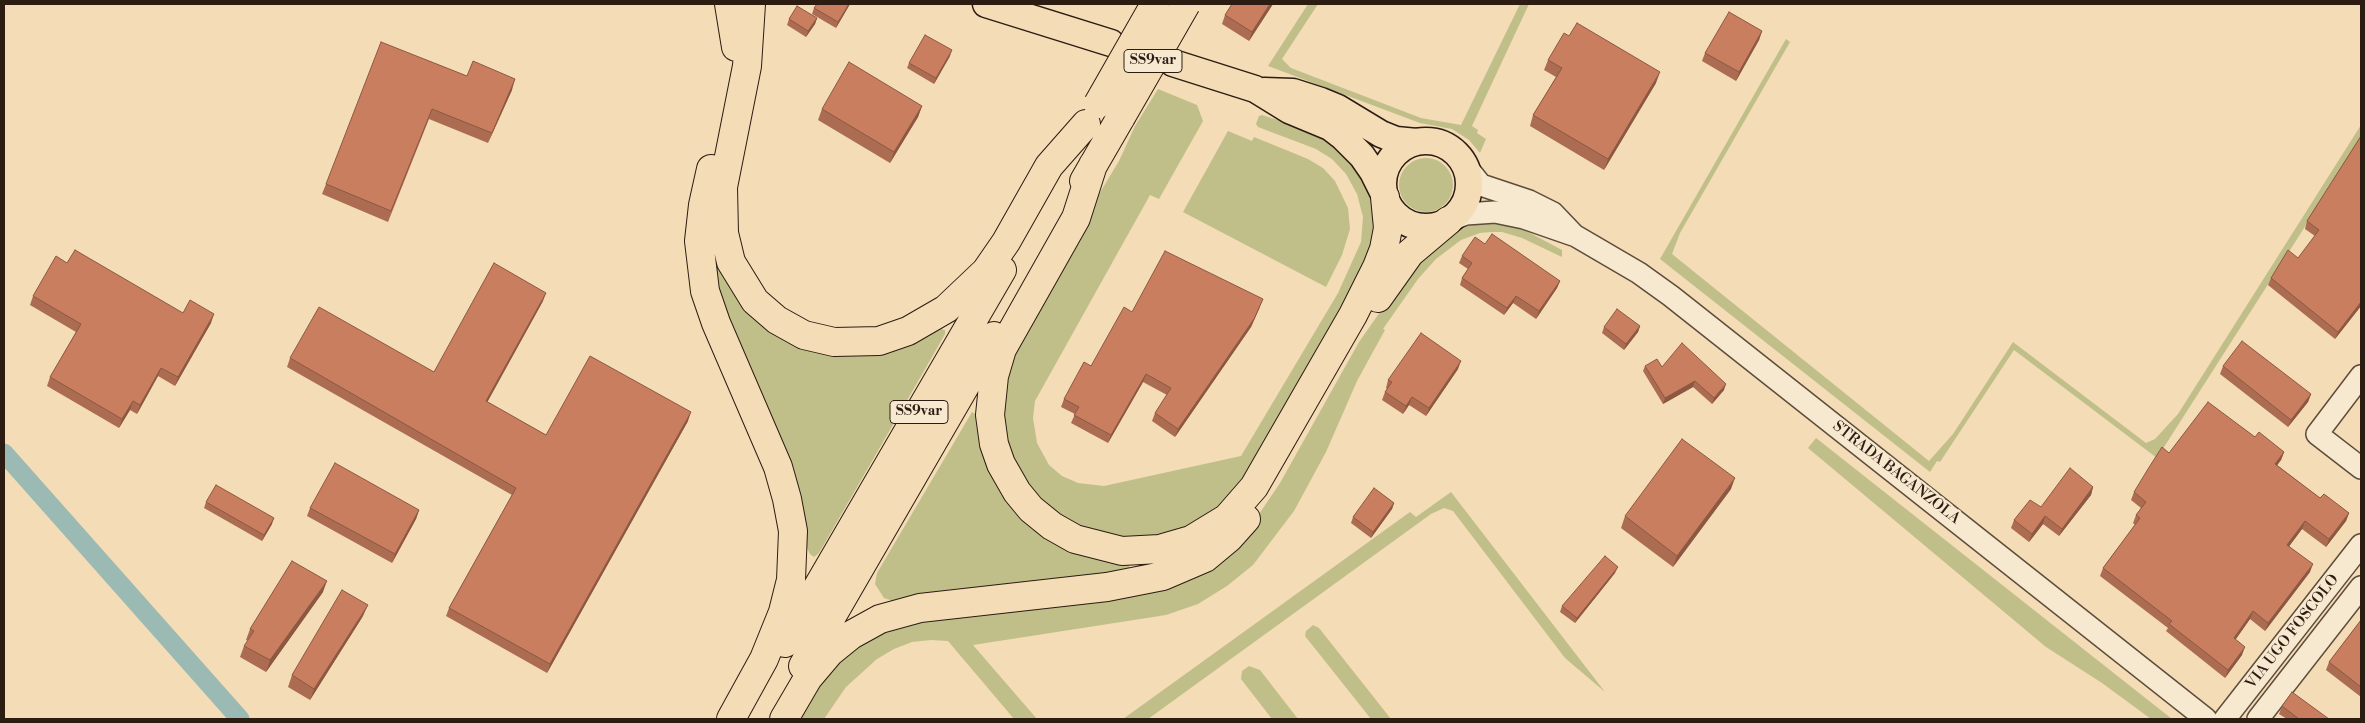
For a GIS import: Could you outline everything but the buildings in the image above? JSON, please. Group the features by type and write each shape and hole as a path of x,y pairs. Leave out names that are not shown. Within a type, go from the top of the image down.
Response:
{"highway":[{"path":"728,4 736,46 735,67 703,205 699,241 702,274 716,323 778,467 790,515 793,547 791,580 784,612 764,659 731,719"},
{"path":"751,4 746,73 723,187 724,232 731,262 755,301 777,320 804,335 834,342 879,341 908,332 946,309 986,270 1006,242 1049,166 1101,115"},
{"name":"SS9var","path":"741,719 1101,115 1155,4"},
{"name":"SS9var","path":"772,719 1093,165 1101,115 1186,4"},
{"path":"1093,165 1076,218 1002,349 992,385 990,420 994,444 1001,464 1017,492 1031,509 1052,526 1075,539 1122,551 1160,549 1191,540 1227,518 1250,493 1269,466 1377,268 1386,239 1388,217 1385,197"},
{"path":"784,719 808,678 822,660 851,635 880,619 920,608 1126,584 1170,573 1205,558 1229,538 1263,497 1359,328 1394,272 1417,246 1448,221"}],"main road":[{"path":"986,4 1111,43"},
{"name":"STRADA BAGANZOLA","path":"1173,63 1255,89 1293,92 1321,101 1338,108 1381,134 1396,140 1431,141 1445,145 1456,153 1465,165"},
{"name":"STRADA BAGANZOLA","path":"1255,89 1289,110 1322,123 1343,137 1368,164 1396,215 1407,223 1428,227 1448,221"},
{"path":"1385,197 1383,183 1389,162 1398,152 1417,142"},
{"path":"1448,221 1459,212 1468,192 1469,178 1465,165"}],"street":[{"name":"STRADA BAGANZOLA","path":"1465,165 1480,185 1545,208 1556,215 1578,237"},
{"name":"STRADA BAGANZOLA","path":"1448,221 1466,214 1495,212 1524,218 1578,237 1639,274 1683,305 2206,719"},
{"path":"2361,376 2317,434 2361,468"},
{"name":"VIA UGO FOSCOLO","path":"2225,719 2361,545"},
{"name":"VIA UGO FOSCOLO","path":"2258,719 2361,587"}],"shaded area":[{"path":"1308,4 1318,4 1282,59 1291,68 1421,118 1461,125 1520,4 1529,4 1472,126 1478,130 1477,133 1486,139 1480,153 1469,140 1452,129 1420,123 1268,66"},
{"path":"1786,39 1790,42 1680,233 1672,254 1929,461 1953,434 2013,342 2146,443 2155,439 2178,414 2361,125 2361,139 2157,458 2014,350 1940,462 1937,461 1930,472 1660,259"},
{"path":"1158,89 1197,105 1203,121 1159,199 1150,195 1035,401 1033,418 1037,443 1049,465 1062,476 1078,483 1104,486 1241,456 1338,293 1361,242 1363,217 1357,194 1346,174 1332,159 1316,149 1258,127 1256,124 1259,116 1262,115 1306,129 1325,138 1359,170 1375,207 1375,246 1243,492 1191,532 1109,541 1044,509 1002,443 1003,370 1090,209 1119,161 1135,126"},
{"path":"1228,131 1252,141 1254,137 1308,159 1323,168 1335,181 1348,208 1350,229 1342,255 1326,287 1183,212"},
{"path":"1426,158 1436,160 1445,166 1451,175 1453,185 1451,195 1445,204 1436,210 1426,212 1416,210 1407,204 1401,195 1399,185 1401,175 1407,166 1416,160"},
{"path":"1484,223 1501,223 1517,226 1562,250 1562,257 1522,238 1502,232 1491,232 1480,233 1461,240 1436,259 1418,279 1383,329 1385,330 1357,381 1326,452 1294,511 1253,565 1227,586 1198,604 1166,615 973,645 1037,719 1014,719 948,641 931,640 912,642 894,649 877,659 846,687 824,719 794,719 824,670 884,626 1133,592 1255,520 1280,483 1359,342 1406,275 1454,233 1469,226"},
{"path":"714,254 740,302 827,354 845,356 873,355 912,343 941,329 945,330 945,334 819,553 814,557 810,554 805,544 721,314"},
{"path":"972,412 977,415 992,467 1129,563 1129,571 896,602 884,598 875,584 877,573"},
{"path":"1816,438 2172,719 2151,719 2102,683 2046,647 1808,448"},
{"path":"1451,492 1605,692 1565,658 1453,511 1444,508 1431,514 1148,719 1123,719 1410,512 1416,517"},
{"path":"1313,625 1319,628 1391,719 1371,719 1305,636 1306,631"},
{"path":"1249,666 1260,670 1298,719 1272,719 1241,679 1242,671"}],"waterway":[{"path":"4,453 240,719"}]}
